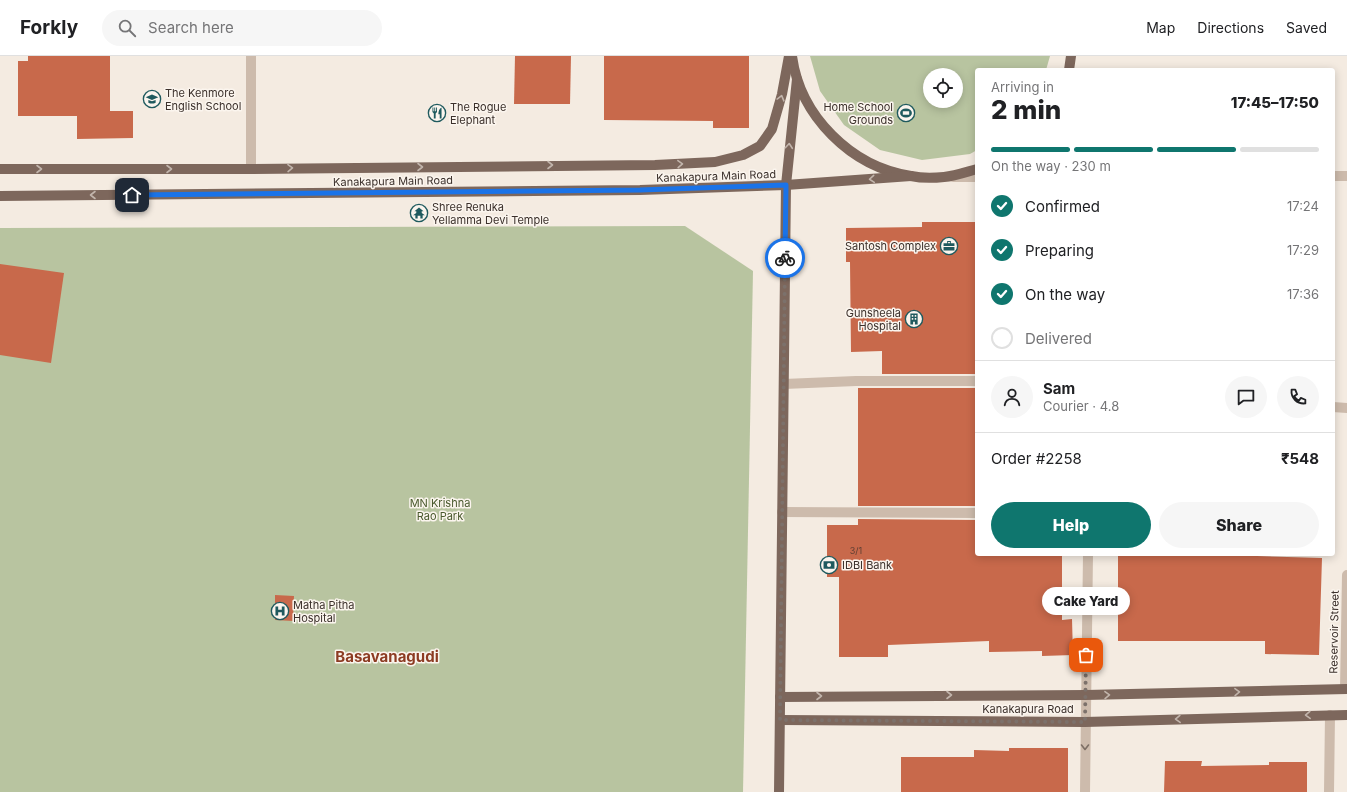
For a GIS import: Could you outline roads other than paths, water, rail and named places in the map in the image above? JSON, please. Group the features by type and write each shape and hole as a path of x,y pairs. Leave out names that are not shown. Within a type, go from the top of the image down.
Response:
{"main road":[{"path":"0,169 251,169 655,165 715,162 744,155 760,146 772,129 791,56"},
{"path":"791,56 797,79 810,108 829,133 853,154 880,168 911,176 944,177 975,169"},
{"path":"1069,68 1071,56"},
{"path":"778,792 786,185 797,79"},
{"name":"Kanakapura Main Road","path":"0,196 640,190 786,185 911,176"},
{"name":"Kanakapura Road","path":"780,697 1086,695 1346,689"},
{"name":"Kanakapura Road","path":"780,720 1085,722 1347,715"}],"street":[{"path":"251,56 251,169"},
{"path":"1335,176 1347,176"},
{"path":"944,177 975,177"},
{"path":"784,384 856,381 975,381"},
{"path":"1335,407 1347,408"},
{"path":"782,512 975,513"},
{"path":"1085,792 1088,556"},
{"name":"Reservoir Street","path":"1346,689 1347,575"},
{"path":"1330,715 1330,792"}],"place":[{"name":"The Kenmore English School","path":"152,99"},
{"name":"The Rogue Elephant","path":"437,113"},
{"name":"Home School Grounds","path":"906,113"},
{"name":"Shree Renuka Yellamma Devi Temple","path":"419,213"},
{"name":"Santosh Complex","path":"949,246"},
{"name":"Gunsheela Hospital","path":"914,319"},
{"name":"IDBI Bank","path":"829,565"},
{"name":"Matha Pitha Hospital","path":"280,611"},
{"name":"Cake Yard","path":"1086,655"}],"district":[{"name":"Basavanagudi","path":"387,657"}],"park label":[{"name":"MN Krishna Rao Park","path":"440,509"}]}
